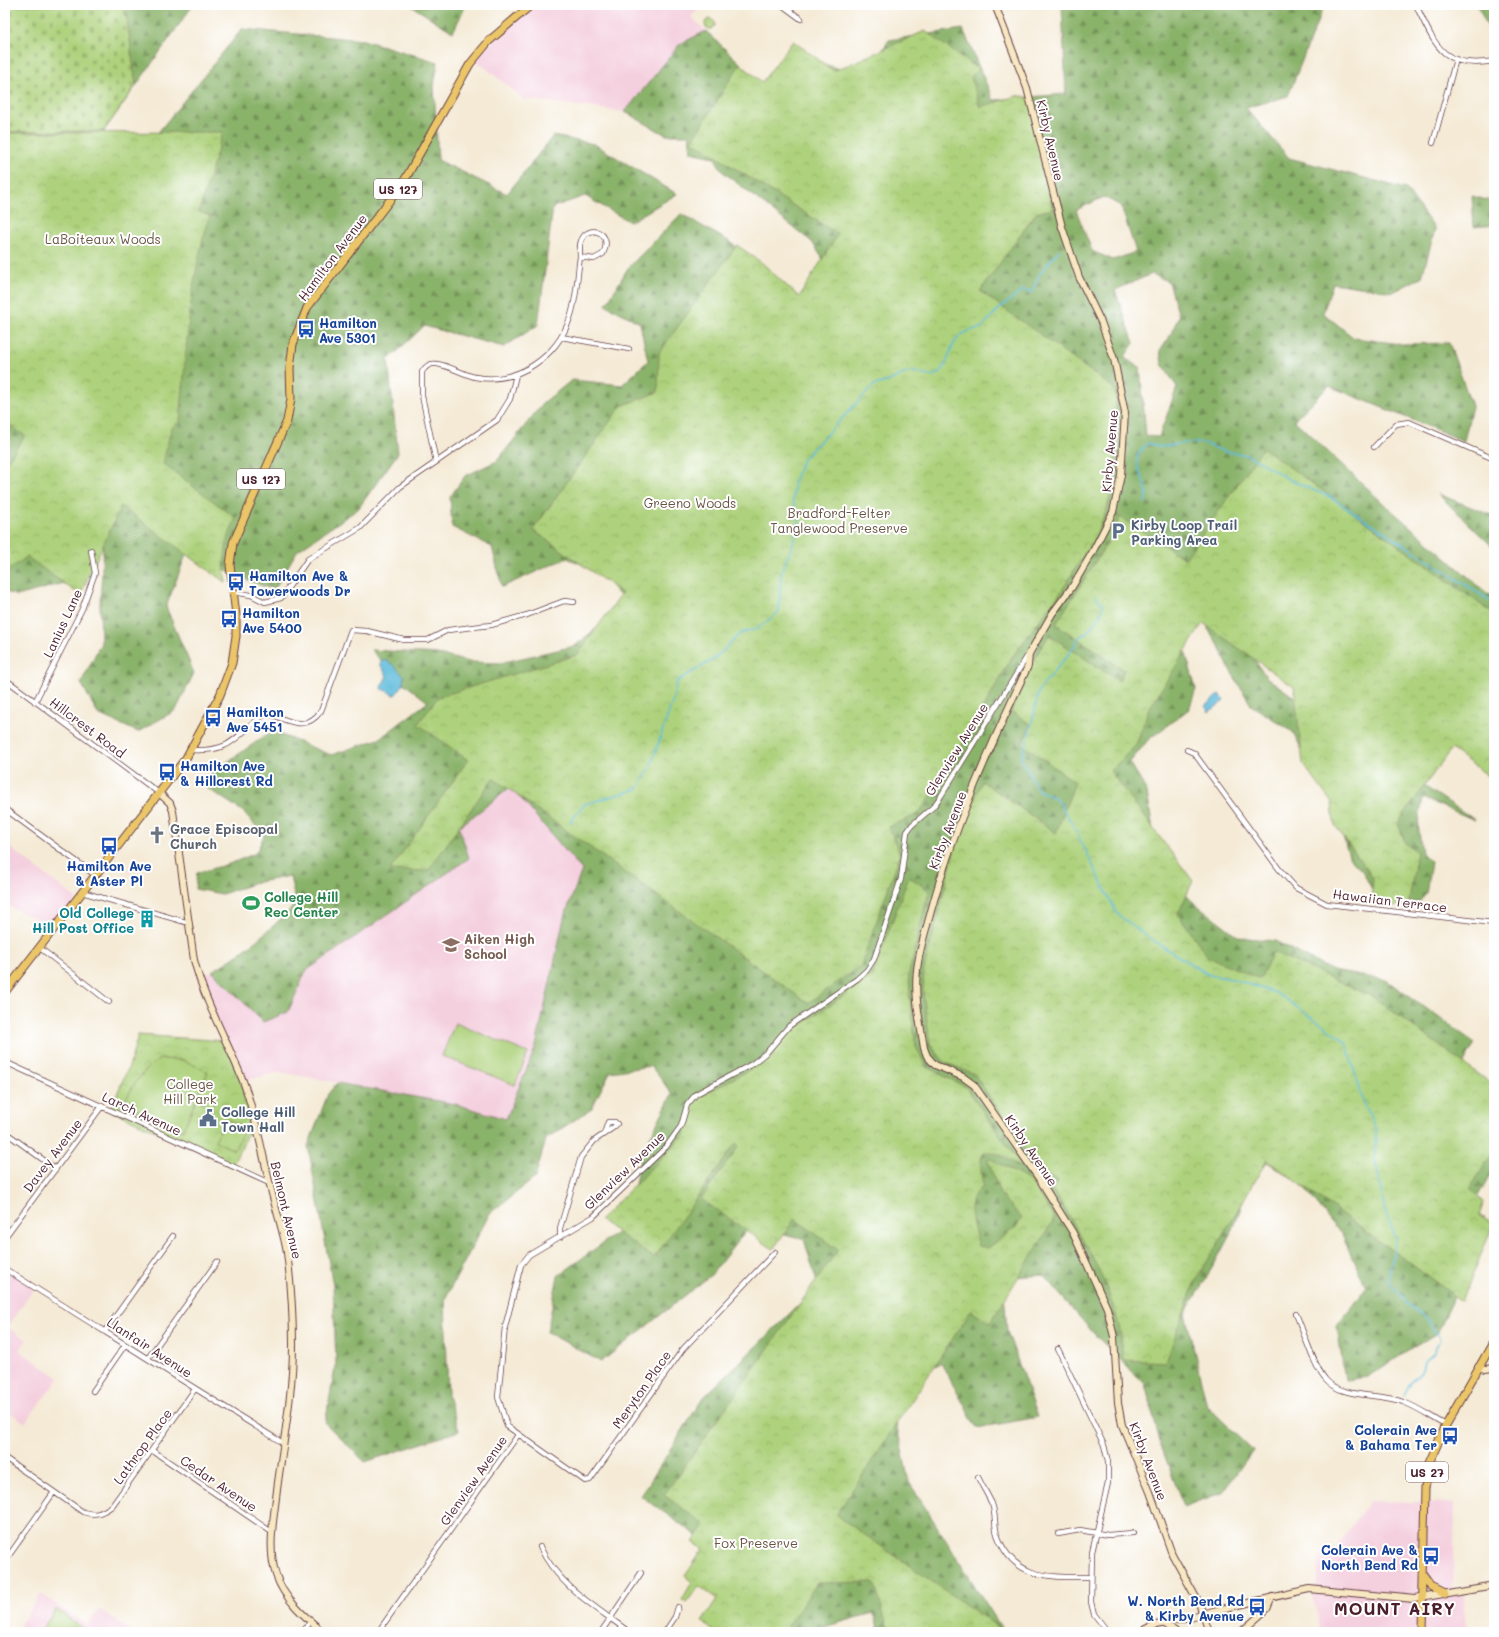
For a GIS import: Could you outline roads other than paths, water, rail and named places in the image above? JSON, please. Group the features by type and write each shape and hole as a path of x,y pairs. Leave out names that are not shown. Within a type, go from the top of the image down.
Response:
{"main road":[{"name":"Hamilton Avenue","path":"5,992 191,750 220,695 232,663 236,636 234,592 230,565 233,544 287,421 290,399 290,368 292,351 304,314 314,297 402,183 470,64 490,41 532,5"},
{"name":"US 27","path":"1422,1632 1427,1475 1434,1449 1478,1367 1494,1341"},
{"path":"1423,1576 1431,1587 1445,1594"}],"street":[{"path":"782,5 801,19"},
{"name":"Kirby Avenue","path":"995,5 1027,88 1062,227 1080,277 1102,325 1114,359 1126,413 1121,476 1113,512 1088,560 1072,587 1052,614 1029,654 1028,666 961,819 943,867 917,970 916,994 924,1048 927,1056 935,1064 963,1077 974,1085 1038,1177 1073,1234 1107,1308 1114,1337 1118,1403 1122,1426 1150,1492 1172,1554 1199,1603 1209,1632"},
{"path":"1418,6 1434,43 1446,54 1456,59 1477,63 1494,61"},
{"path":"1433,143 1456,59"},
{"path":"436,462 422,396 421,376 424,369 436,364 476,377 516,375 541,359 561,337 573,308 580,257 580,243 587,234 600,232 605,237 607,242 604,254 594,259 580,257"},
{"path":"561,337 629,350"},
{"path":"234,592 251,595 265,602 281,598 308,559 360,528 400,487 497,420 510,399 516,375"},
{"path":"1374,446 1396,424 1409,422 1494,459"},
{"name":"Lanius Lane","path":"35,702 54,667 84,604 95,573 91,550"},
{"path":"191,750 217,749 227,746 235,741 254,722 267,713 297,724 303,724 316,718 321,711 351,630 367,631 404,640 428,640 448,630 491,625 527,616 564,601 574,602"},
{"name":"Glenview Avenue","path":"378,1632 518,1435 507,1426 498,1397 505,1327 521,1265 530,1256 593,1217 666,1148 681,1126 687,1104 696,1094 752,1064 767,1052 789,1026 857,979 867,970 874,959 901,879 905,858 907,832 912,825 933,807 941,796 1029,654"},
{"name":"Hillcrest Road","path":"5,679 159,793"},
{"name":"Hawaiian Terrace","path":"1187,750 1194,753 1279,869 1296,888 1313,898 1327,904 1494,924"},
{"name":"Belmont Avenue","path":"159,793 170,803 173,811 198,977 210,1008 238,1069 251,1104 287,1252 293,1331 292,1379 273,1532 274,1565 279,1582 291,1601 310,1622 322,1632"},
{"path":"5,808 95,875"},
{"path":"82,892 189,923"},
{"path":"40,948 109,1002"},
{"name":"Larch Avenue","path":"5,1062 269,1183"},
{"name":"Davey Avenue","path":"5,1237 102,1106"},
{"path":"5,1132 56,1169"},
{"path":"560,1237 560,1228 581,1157 594,1141 604,1134"},
{"path":"105,1331 173,1236"},
{"name":"Meryton Place","path":"518,1435 585,1481 590,1480 683,1349 775,1252"},
{"path":"148,1358 217,1262"},
{"name":"Llanfair Avenue","path":"5,1269 283,1443"},
{"path":"1296,1314 1321,1373 1329,1384 1343,1391 1392,1398 1404,1402 1446,1426"},
{"path":"93,1391 125,1345"},
{"path":"1058,1349 1104,1445 1108,1462 1108,1483 1092,1552 1091,1577 1091,1602 1094,1614 1108,1632"},
{"path":"1478,1367 1485,1369 1494,1368"},
{"name":"Lathrop Place","path":"54,1492 83,1512 91,1514 103,1513 112,1506 153,1451 195,1389"},
{"name":"Cedar Avenue","path":"153,1451 273,1532"},
{"path":"5,1458 54,1492 5,1561"},
{"path":"978,1477 992,1505 996,1532 1000,1544 1016,1562 1024,1569 1041,1576 1091,1577"},
{"path":"1058,1534 1080,1530 1108,1535 1133,1533"},
{"path":"540,1547 554,1571 570,1588 629,1632"},
{"path":"601,1632 641,1573"},
{"path":"1139,1632 1152,1626 1299,1590 1319,1588 1422,1598 1494,1585"},
{"path":"1241,1632 1267,1608 1272,1597"},
{"path":"665,1632 675,1617 678,1607"},
{"path":"303,1632 310,1622"},
{"path":"1164,1623 1176,1632"}],"water":[{"path":"383,659 392,664 404,676 403,685 395,695 382,689 381,687 387,676 380,664"},
{"path":"1220,694 1224,701 1209,712 1205,706"}],"waterway":[{"path":"570,822 585,804 638,789 650,768 673,700 677,681 713,660 741,633 757,629 779,612 781,572 793,544 799,521 793,501 794,482 803,459 874,385 887,382 907,373 916,372 927,376 933,376 942,370 954,342 968,331 981,328 999,309 1023,290 1032,292 1039,275 1059,250"},
{"path":"1145,503 1147,496 1145,484 1137,461 1139,453 1148,443 1159,447 1185,443 1203,443 1223,451 1248,455 1292,481 1330,497 1494,603"},
{"path":"1095,596 1103,604 1101,614 1087,633 1079,637 1072,650 1039,690 1030,731 1021,759 1038,790 1057,799 1073,825 1117,914 1157,943 1209,975 1232,979 1276,993 1346,1042 1363,1100 1376,1130 1375,1157 1380,1186 1385,1212 1396,1239 1388,1280 1406,1302 1426,1318 1440,1339 1433,1354 1424,1362 1419,1374 1409,1385 1404,1395"}],"place":[{"name":"Hamilton Ave 5301","path":"306,329"},
{"name":"Kirby Loop Trail Parking Area","path":"1118,531"},
{"name":"Hamilton Ave & Towerwoods Dr","path":"236,582"},
{"name":"Hamilton Ave 5400","path":"229,619"},
{"name":"Hamilton Ave 5451","path":"213,718"},
{"name":"Hamilton Ave & Hillcrest Rd","path":"167,772"},
{"name":"Grace Episcopal Church","path":"157,835"},
{"name":"Hamilton Ave & Aster Pl","path":"109,846"},
{"name":"College Hill Rec Center","path":"251,903"},
{"name":"Old College Hill Post Office","path":"147,919"},
{"name":"Aiken High School","path":"451,945"},
{"name":"College Hill Town Hall","path":"208,1118"},
{"name":"Colerain Ave & Bahama Ter","path":"1450,1436"},
{"name":"Colerain Ave & North Bend Rd","path":"1431,1556"},
{"name":"W. North Bend Rd & Kirby Avenue","path":"1257,1607"}],"district":[{"name":"MOUNT AIRY","path":"1395,1608"}],"park label":[{"name":"LaBoiteaux Woods","path":"103,238"},
{"name":"Greeno Woods","path":"690,502"},
{"name":"Bradford-Felter Tanglewood Preserve","path":"839,520"},
{"name":"College Hill Park","path":"190,1090"},
{"name":"Fox Preserve","path":"756,1542"}]}
